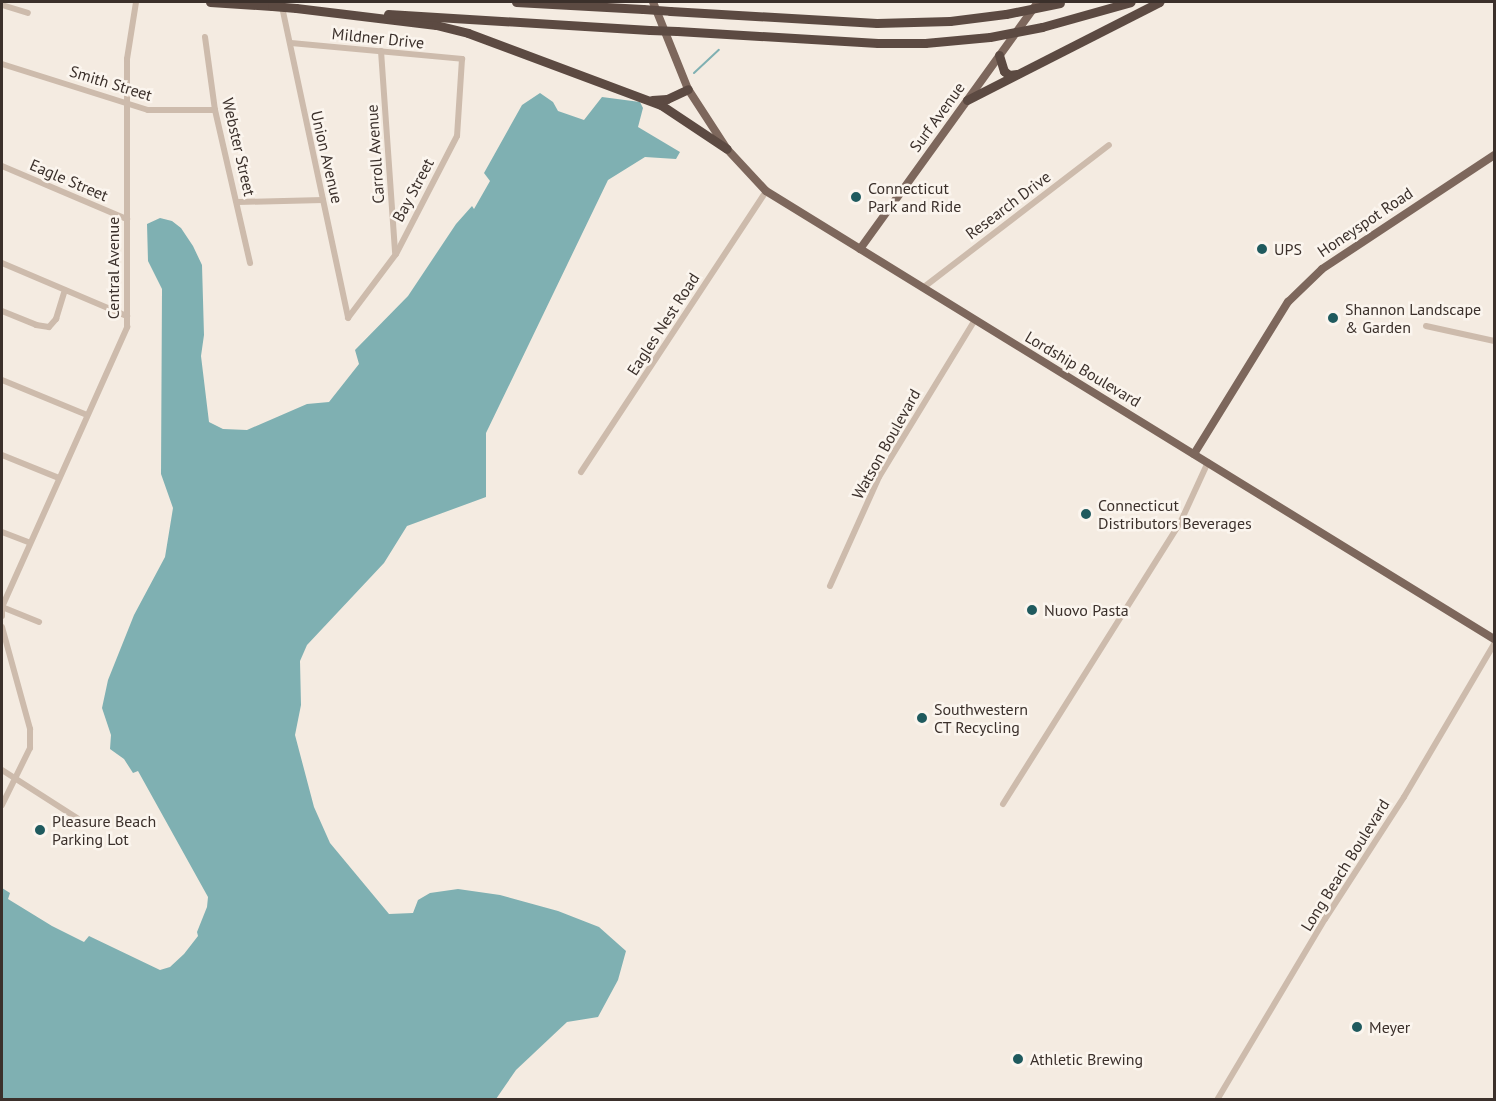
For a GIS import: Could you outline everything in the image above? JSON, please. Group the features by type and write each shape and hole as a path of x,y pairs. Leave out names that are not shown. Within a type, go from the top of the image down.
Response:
{"highway":[{"path":"210,2 878,43 990,37 1042,27 1131,2"},
{"path":"516,2 877,23 950,21 1006,14 1062,2"},
{"path":"968,100 1159,2"},
{"path":"296,8 457,30 646,99 682,117 727,149"},
{"path":"999,56 1004,71 1009,75 1022,73"},
{"path":"646,99 663,100 688,89"}],"main road":[{"name":"Lordship Boulevard","path":"653,2 688,89 727,149 766,191 1494,639"},
{"name":"Surf Avenue","path":"860,249 1038,2"},
{"name":"Honeyspot Road","path":"1194,454 1288,302 1296,294 1322,269 1494,155"}],"street":[{"name":"Central Avenue","path":"2,616 2,607 127,327 127,59 136,2"},
{"name":"Union Avenue","path":"281,2 348,318"},
{"path":"2,5 28,13"},
{"name":"Webster Street","path":"205,37 216,110 250,264"},
{"name":"Mildner Drive","path":"291,43 462,59"},
{"name":"Carroll Avenue","path":"381,51 396,254"},
{"name":"Bay Street","path":"348,318 396,254 457,136 462,59"},
{"name":"Smith Street","path":"2,64 148,110 216,110"},
{"name":"Research Drive","path":"924,287 1109,146"},
{"name":"Eagle Street","path":"2,166 127,219"},
{"name":"Eagles Nest Road","path":"581,472 766,191"},
{"path":"238,202 323,200"},
{"path":"2,263 127,316"},
{"path":"2,311 36,325 49,327 56,318 65,290"},
{"name":"Watson Boulevard","path":"830,586 879,477 975,320"},
{"path":"1426,326 1494,341"},
{"path":"2,380 87,415"},
{"path":"2,455 59,478"},
{"path":"1003,804 1181,521 1208,462"},
{"path":"2,532 30,543"},
{"path":"2,607 39,622"},
{"path":"2,627 30,729 30,748 2,806"},
{"name":"Long Beach Boulevard","path":"1217,1100 1325,919 1404,797 1494,644"},
{"path":"2,770 76,818"}],"water":[{"path":"540,93 553,102 558,111 584,120 602,97 640,102 643,108 638,127 680,152 676,159 645,157 608,180 486,433 486,497 407,526 384,563 307,645 300,661 301,705 295,735 314,807 330,843 389,914 413,913 418,900 430,893 458,889 500,895 558,911 599,927 626,951 618,980 598,1017 567,1022 516,1070 496,1099 2,1099 2,888 10,893 8,899 52,926 84,942 89,936 160,970 170,967 198,936 197,932 207,907 208,897 138,771 133,773 124,759 110,749 111,735 102,708 108,680 134,615 165,557 173,508 161,474 162,289 148,261 147,224 160,218 172,221 181,228 193,246 202,265 204,335 201,356 209,422 223,429 247,430 307,404 329,402 359,364 355,350 408,296 456,224 472,206 474,209 490,181 484,173 522,105"}],"waterway":[{"path":"694,73 719,50"}],"place":[{"name":"Connecticut Park and Ride","path":"856,197"},
{"name":"UPS","path":"1262,249"},
{"name":"Shannon Landscape & Garden","path":"1333,318"},
{"name":"Connecticut Distributors Beverages","path":"1086,514"},
{"name":"Nuovo Pasta","path":"1032,610"},
{"name":"Southwestern CT Recycling","path":"922,718"},
{"name":"Pleasure Beach Parking Lot","path":"40,830"},
{"name":"Meyer","path":"1357,1027"},
{"name":"Athletic Brewing","path":"1018,1059"}]}
